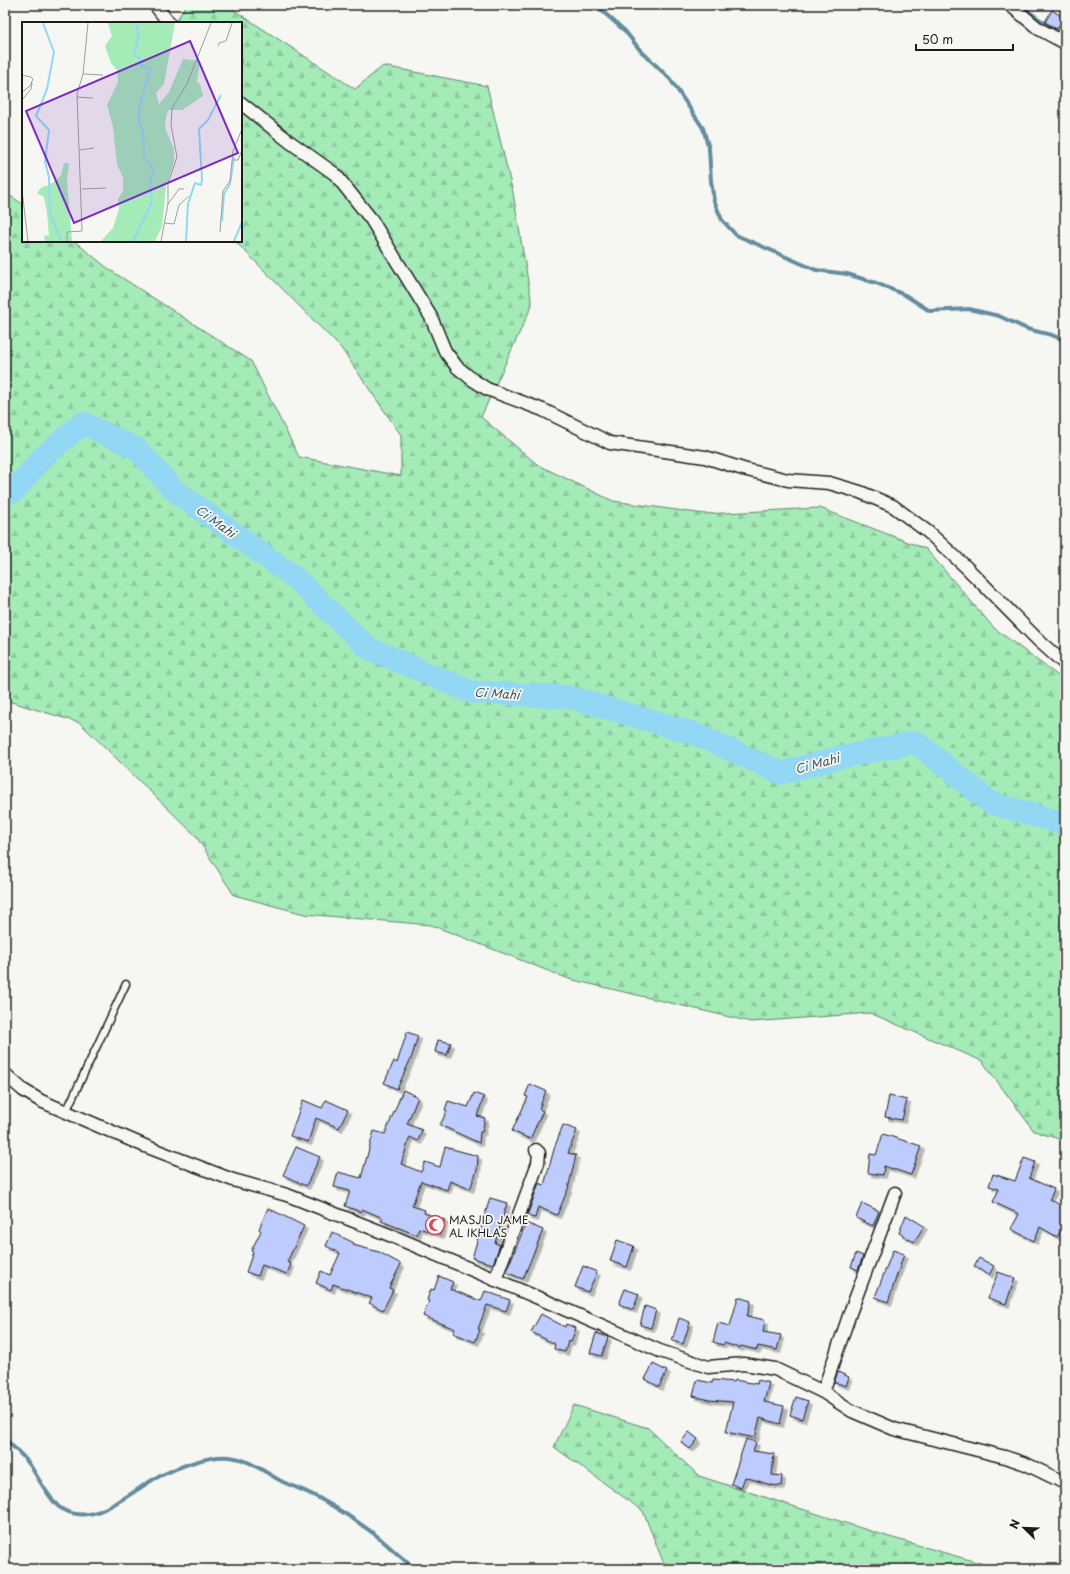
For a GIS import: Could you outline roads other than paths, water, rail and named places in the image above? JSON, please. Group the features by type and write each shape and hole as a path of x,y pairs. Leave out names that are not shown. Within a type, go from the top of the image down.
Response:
{"street":[{"path":"155,5 168,22"},
{"path":"1010,5 1038,29 1065,43"},
{"path":"242,104 290,142 335,174 371,219 431,317 445,351 457,367 473,380 487,389 543,410 610,443 705,456 743,469 788,480 829,483 860,492 893,506 928,532 966,567 1038,641 1065,664"},
{"path":"5,1074 23,1090 41,1101 145,1146 233,1180 287,1195 392,1236 660,1351 708,1367 744,1364 775,1369 823,1392 852,1411 894,1429 1005,1457 1026,1464 1065,1483"},
{"path":"495,1280 538,1163 539,1152 536,1150"},
{"path":"823,1392 850,1312 895,1193"}],"lane":[{"path":"66,1112 126,984"}],"waterway":[{"path":"597,5 625,31 640,50 670,79 703,128 709,149 714,201 722,220 736,235 816,270 847,274 876,283 905,295 930,311 969,309 999,316 1027,329 1052,335 1065,341"},
{"path":"1020,5 1058,33"},
{"name":"Ci Mahi","path":"5,488 14,491 42,458 83,423 137,449 174,490 294,577 368,648 471,692 570,697 696,734 781,773 837,758 916,742 991,803 1065,824"},
{"path":"5,1439 27,1461 55,1503 59,1507 71,1513 83,1514 96,1512 121,1501 154,1479 200,1460 220,1457 244,1460 344,1513 377,1536 416,1569"}],"place":[{"name":"MASJID JAME AL IKHLAS","path":"435,1225"}]}
